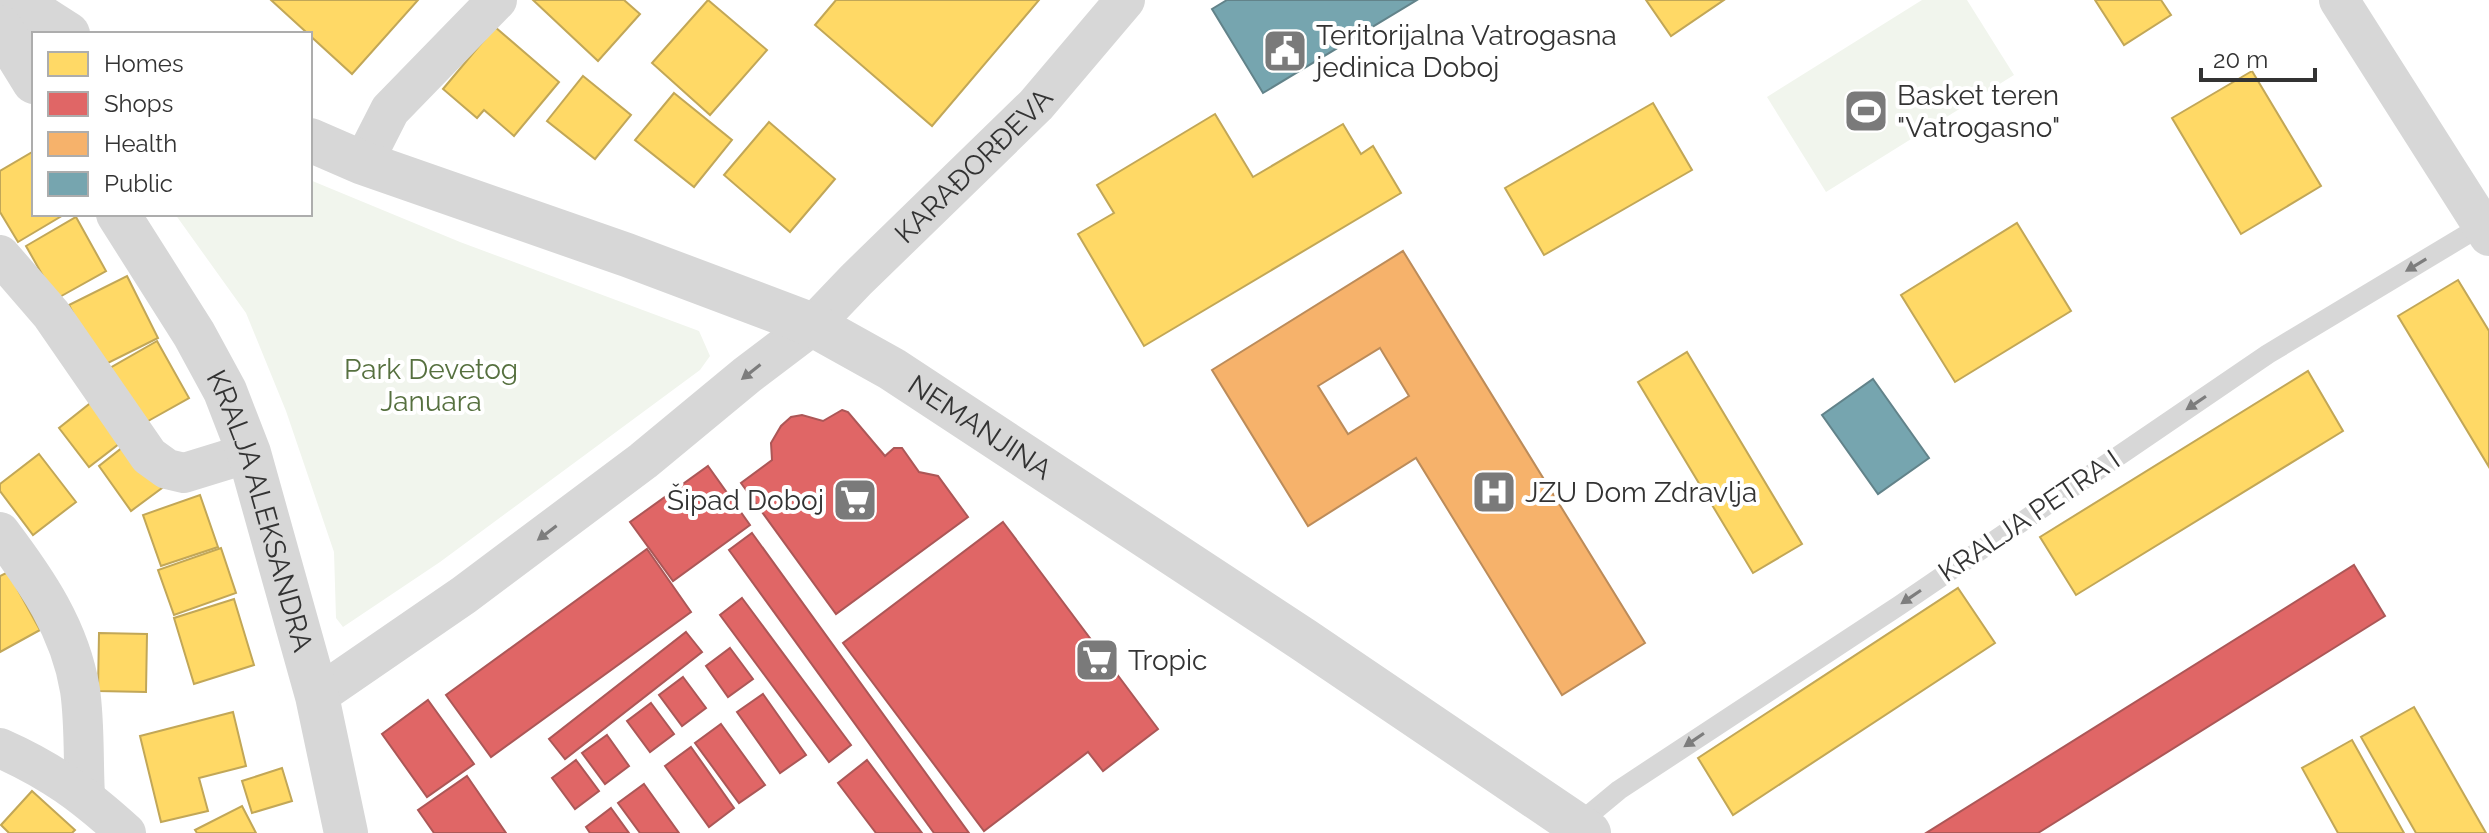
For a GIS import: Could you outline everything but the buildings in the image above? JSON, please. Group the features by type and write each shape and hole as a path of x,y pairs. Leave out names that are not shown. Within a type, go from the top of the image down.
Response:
{"street":[{"path":"15,0 65,32"},
{"path":"363,163 390,110 497,0"},
{"name":"KARAĐORĐEVA","path":"317,696 464,595 618,480 813,325 1036,105 1125,0"},
{"path":"2339,0 2487,227"},
{"path":"0,27 32,79"},
{"name":"NEMANJINA","path":"312,141 363,163 627,255 813,325 892,369 1583,829"},
{"name":"KRALJA ALEKSANDRA","path":"119,216 194,334 225,391 249,453 317,696 346,833"},
{"path":"0,255 51,314 149,456 167,469 184,473 249,453"},
{"path":"0,532 51,605 69,645 80,691 85,796"},
{"path":"0,748 37,765 85,796 126,833"}],"lane":[{"name":"KRALJA PETRA I","path":"1583,829 1619,790 1900,605 2268,354 2487,227"}],"green space":[{"path":"1922,0 1967,0 2014,75 1826,192 1767,97"},
{"name":"Park Devetog Januara","path":"312,181 460,242 699,331 710,356 700,370 440,562 343,627 336,618 334,552 286,411 246,313 176,216 312,216"}],"place":[{"name":"Teritorijalna Vatrogasna jedinica Doboj","path":"1285,51"},
{"name":"Basket teren \"Vatrogasno\"","path":"1866,111"},
{"name":"JZU Dom Zdravlja","path":"1494,492"},
{"name":"Šipad Doboj","path":"855,500"},
{"name":"Tropic","path":"1097,660"}]}
